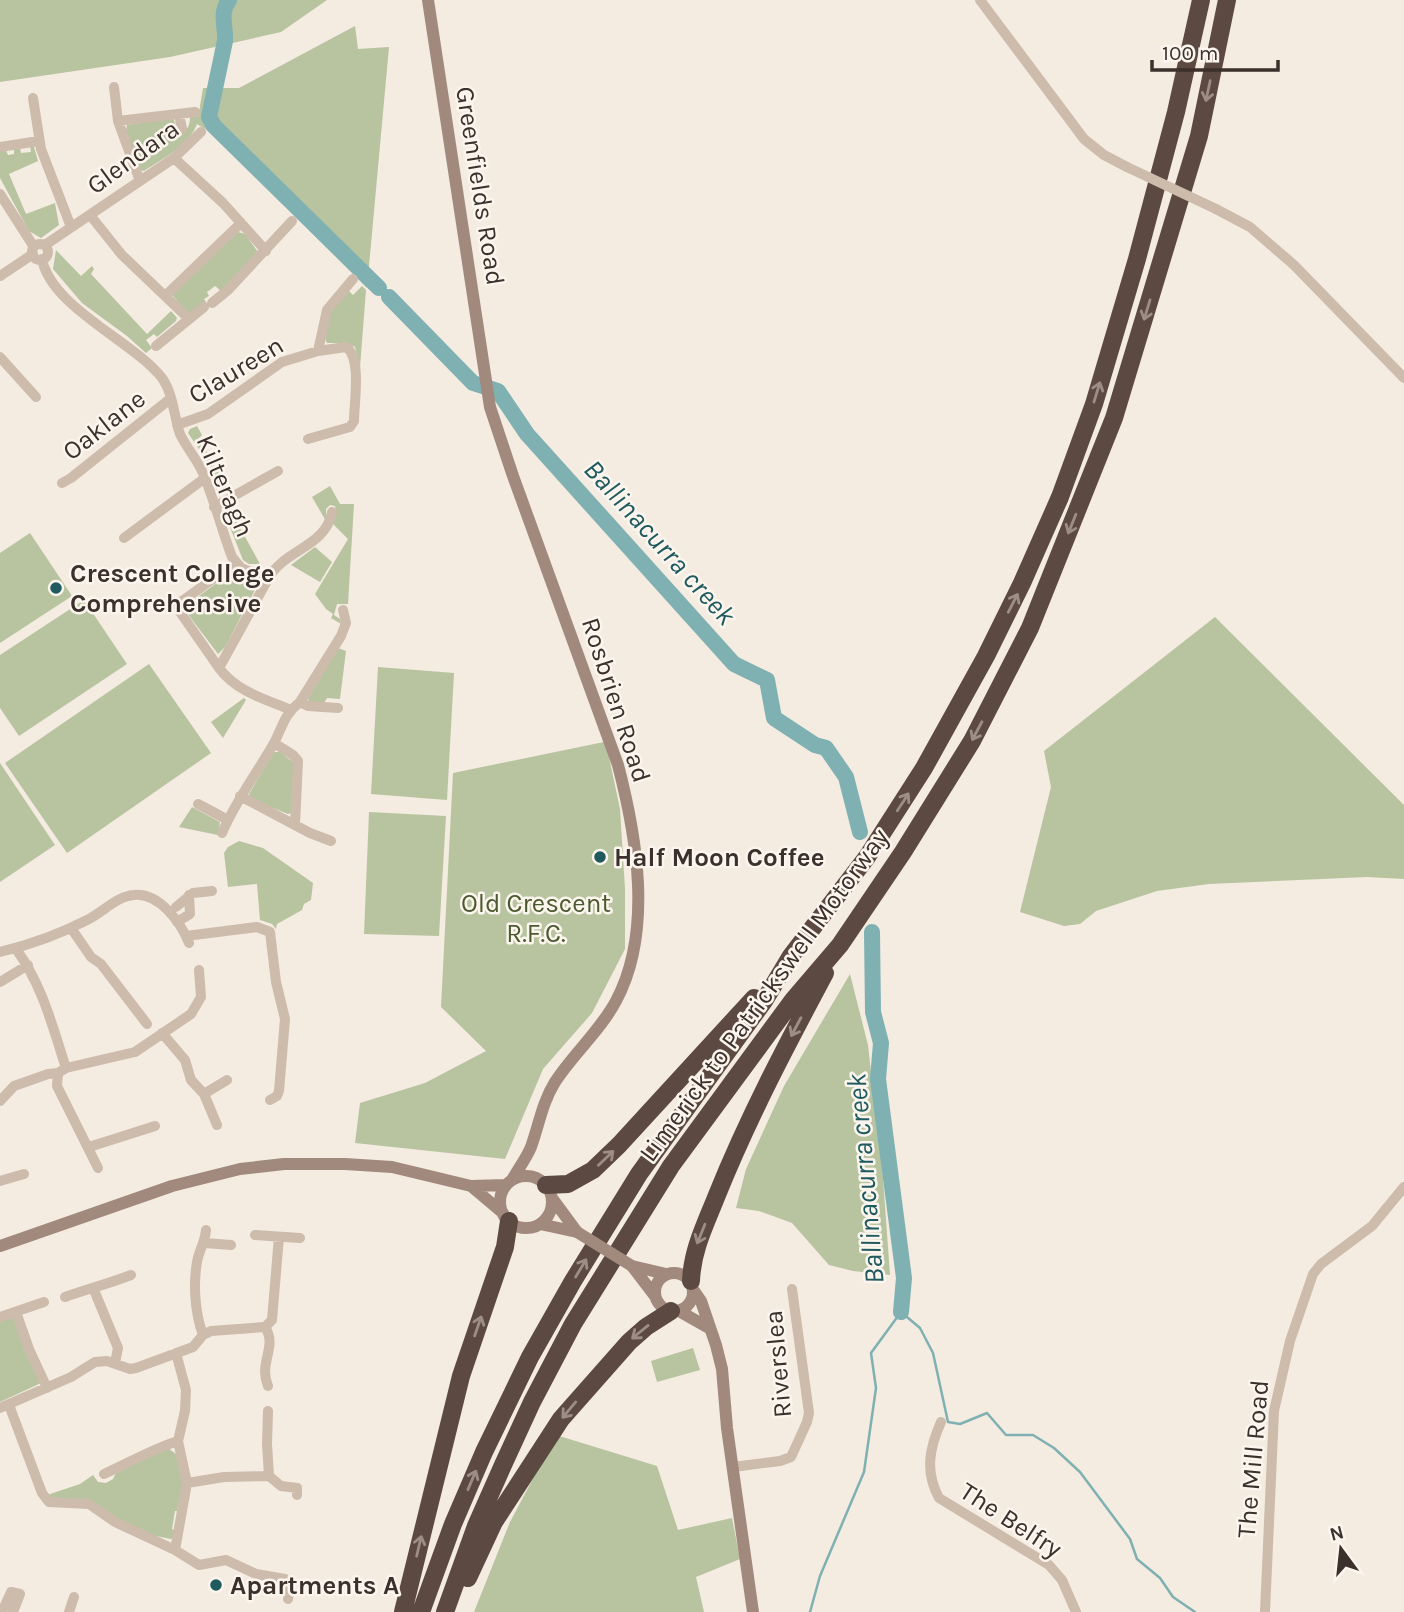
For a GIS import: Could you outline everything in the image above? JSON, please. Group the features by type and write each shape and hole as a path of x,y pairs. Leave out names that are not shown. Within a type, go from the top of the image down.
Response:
{"highway":[{"name":"Limerick to Patrickswell Motorway","path":"421,1612 453,1524 484,1452 530,1357 566,1293 639,1174 764,1001 791,956 867,857 924,768 986,656 1042,540 1094,404 1176,112 1201,0"},
{"name":"Limerick to Patrickswell Motorway","path":"445,1612 503,1465 579,1314 671,1166 793,1000 840,945 903,852 972,741 1030,628 1114,418 1199,136 1227,0"},
{"path":"692,1286 695,1249 727,1170 768,1079 840,945"},
{"path":"545,1187 568,1184 593,1170 791,956"},
{"path":"403,1612 461,1376 505,1247 506,1217"},
{"path":"456,1612 494,1522 561,1419 629,1342 646,1327 675,1311"}],"street":[{"name":"Greenfields Road","path":"428,0 486,378"},
{"path":"980,0 1084,139 1104,155 1250,227 1294,265 1404,378"},
{"path":"114,87 118,121 139,181"},
{"path":"33,98 46,167 71,227"},
{"path":"118,121 195,112"},
{"path":"179,114 182,129"},
{"name":"Glendara","path":"38,251 174,158 201,132"},
{"path":"0,147 39,141"},
{"path":"174,158 223,203 266,251"},
{"name":"Kilteragh","path":"0,194 38,251 49,275 69,301 150,365 165,383 182,439 205,478 235,563 248,572 268,579"},
{"name":"Glendara","path":"90,215 122,256 189,320"},
{"path":"156,346 228,290 292,221"},
{"path":"165,296 241,223"},
{"path":"0,276 38,251"},
{"name":"Claureen","path":"177,425 208,414 282,362 318,351 327,310 353,279"},
{"path":"308,439 350,426 354,421 354,355 346,347 318,351"},
{"path":"0,357 36,397"},
{"name":"Rosbrien Road","path":"486,378 493,415 513,476 618,765 627,805 639,897 636,943 626,979 600,1025 555,1082 541,1110 531,1146 509,1182"},
{"name":"Oaklane","path":"62,483 170,399"},
{"path":"214,507 278,471"},
{"path":"124,538 205,478"},
{"path":"219,668 268,579 281,563 320,535 330,523 332,512"},
{"path":"235,563 178,604 180,612 227,678 245,691 289,709"},
{"path":"222,833 240,796 274,743 289,709 300,702 341,636 345,623 343,610"},
{"path":"300,702 308,706 338,708"},
{"path":"274,743 298,761 295,824"},
{"path":"240,796 331,841"},
{"path":"198,804 228,820"},
{"path":"176,907 189,895 212,891"},
{"path":"0,952 16,949 71,928 118,900 136,894 149,897 162,905 187,939 257,927 270,932 276,982 285,1019 279,1091 277,1096 270,1100"},
{"path":"177,922 190,914 189,895"},
{"path":"71,928 91,957 101,964 147,1024"},
{"path":"16,949 37,984 62,1071 58,1086 98,1168"},
{"path":"0,982 28,965"},
{"path":"0,1101 14,1086 48,1074 135,1052 191,1014 201,996 199,970"},
{"path":"162,1033 185,1060 191,1080 204,1094 217,1125"},
{"path":"204,1094 227,1080"},
{"path":"89,1147 155,1126"},
{"name":"Rosbrien Road","path":"531,1146 545,1187"},
{"path":"0,1246 172,1186 229,1172 284,1164 392,1167 471,1186 509,1182 528,1176 545,1187 577,1232"},
{"path":"0,1181 24,1174"},
{"path":"506,1217 500,1199 509,1182"},
{"path":"471,1186 506,1217 524,1227 540,1224 577,1232 632,1266 666,1274 677,1272 692,1286 701,1301 722,1369 727,1428 753,1612"},
{"path":"540,1224 550,1212 545,1187"},
{"name":"The Mill Road","path":"1265,1612 1274,1411 1299,1312 1313,1274 1321,1264 1372,1226 1404,1187"},
{"path":"206,1230 205,1243 197,1262 196,1303 203,1335 197,1345 136,1368 130,1369 107,1361 96,1362 5,1407 46,1499 54,1503 89,1504 114,1522 175,1550 199,1565 226,1560 256,1574 285,1579 290,1584 288,1599"},
{"path":"255,1235 300,1238"},
{"path":"203,1335 225,1329 265,1326 272,1320 279,1237"},
{"path":"205,1243 231,1245"},
{"path":"632,1266 661,1306 709,1328"},
{"path":"656,1296 657,1284 666,1274"},
{"path":"65,1297 94,1290 131,1275"},
{"path":"675,1311 690,1303 692,1286"},
{"name":"Riverslea","path":"733,1467 791,1457 807,1422 809,1413 805,1375 792,1289"},
{"path":"94,1290 118,1348 115,1363"},
{"path":"0,1317 44,1302"},
{"path":"16,1312 47,1388"},
{"path":"265,1326 271,1339 263,1370 268,1386"},
{"path":"175,1550 187,1483 178,1441 186,1391 176,1353"},
{"path":"268,1411 269,1476"},
{"name":"The Belfry","path":"941,1422 929,1459 932,1486 939,1498 1049,1565 1062,1580 1076,1612"},
{"path":"104,1474 150,1450 178,1441"},
{"path":"187,1483 231,1476 269,1476 281,1486 297,1488 297,1495"},
{"path":"2,1612 11,1592 20,1594 13,1612"},
{"path":"69,1612 74,1597"}],"green space":[{"path":"0,0 327,0 281,32 170,57 0,82"},
{"path":"355,26 358,49 389,47 367,288 213,134 197,124 182,145 144,171 140,170 126,131 127,125 173,118 179,133 182,132 188,127 190,116 198,114 198,118 203,88 239,88"},
{"path":"30,146 34,147 38,161 9,174 26,214 55,203 59,225 41,238 29,231 0,178 0,151 6,150 8,155 14,154 14,149 20,148 21,153 31,152"},
{"path":"238,232 245,234 258,252 221,291 215,286 207,292 209,296 204,299 206,302 189,314 172,295"},
{"path":"56,250 81,276 92,266 94,269 91,274 147,334 171,311 177,318 176,321 157,337 154,334 146,340 152,348 146,353 82,303 53,269"},
{"path":"362,286 366,290 360,367 355,347 347,343 327,343 325,328 330,315 348,290 353,295"},
{"path":"197,426 202,435 199,438 229,491 224,494 217,492 209,464 188,433"},
{"path":"330,486 340,504 354,504 348,604 337,604 334,615 340,619 341,624 331,618 333,614 315,594 348,539 333,524 335,506 330,505 326,509 326,521 312,497"},
{"path":"228,506 260,564 249,564 243,560 224,512"},
{"path":"30,533 72,596 0,643 0,553"},
{"path":"315,547 332,562 320,582 291,565"},
{"path":"229,574 252,580 256,588 225,647 218,654 187,613 185,606"},
{"path":"84,600 127,664 19,736 0,708 0,655"},
{"path":"1215,617 1404,805 1404,879 1367,877 1209,884 1157,891 1096,911 1080,924 1064,926 1020,912 1051,787 1044,751"},
{"path":"338,648 346,651 340,699 327,698 324,703 309,702 308,698"},
{"path":"149,664 211,753 67,853 5,763"},
{"path":"378,667 454,673 447,800 371,794"},
{"path":"244,698 246,700 223,738 211,722"},
{"name":"Old Crescent R.F.C.","path":"604,742 620,809 625,889 625,949 592,1013 543,1069 505,1159 355,1143 360,1103 425,1083 486,1051 441,1007 453,773"},
{"path":"274,752 280,752 294,763 291,813 288,814 251,799 249,794"},
{"path":"0,763 55,845 0,882"},
{"path":"192,807 220,822 218,835 179,827"},
{"path":"369,812 446,816 439,936 364,934"},
{"path":"239,841 263,848 313,883 311,900 304,904 302,910 277,924 276,929 272,924 260,920 257,884 228,887 224,853 228,847"},
{"path":"850,974 868,1045 883,1178 890,1275 829,1265 792,1223 759,1211 736,1208 746,1169 784,1086"},
{"path":"13,1317 41,1383 0,1402 0,1321"},
{"path":"693,1348 700,1370 657,1382 651,1361"},
{"path":"556,1435 657,1466 678,1530 732,1518 740,1559 696,1577 704,1612 474,1612 510,1522"},
{"path":"168,1448 176,1454 183,1483 171,1539 146,1534 107,1513 47,1495 80,1484 93,1475 98,1482 106,1483 113,1479 116,1473"}],"waterway":[{"name":"Ballinacurra creek","path":"229,0 224,10 225,41 209,117 214,126 379,288"},
{"name":"Ballinacurra creek","path":"389,297 473,383 498,391 527,434 734,664 767,680 774,718 815,745 826,748 846,777 860,832"},
{"name":"Ballinacurra creek","path":"872,932 873,1012 881,1043 878,1079 904,1278 901,1312"},
{"path":"810,1612 820,1576 864,1472 876,1388 871,1353 901,1312 920,1328 933,1353 948,1422 960,1424 987,1413 1006,1435 1033,1435 1054,1448 1080,1472 1130,1539 1137,1559 1160,1578 1173,1597 1195,1612"}],"place":[{"name":"Crescent College Comprehensive","path":"56,588"},
{"name":"Half Moon Coffee","path":"600,857"},
{"name":"Apartments A","path":"216,1585"}]}
